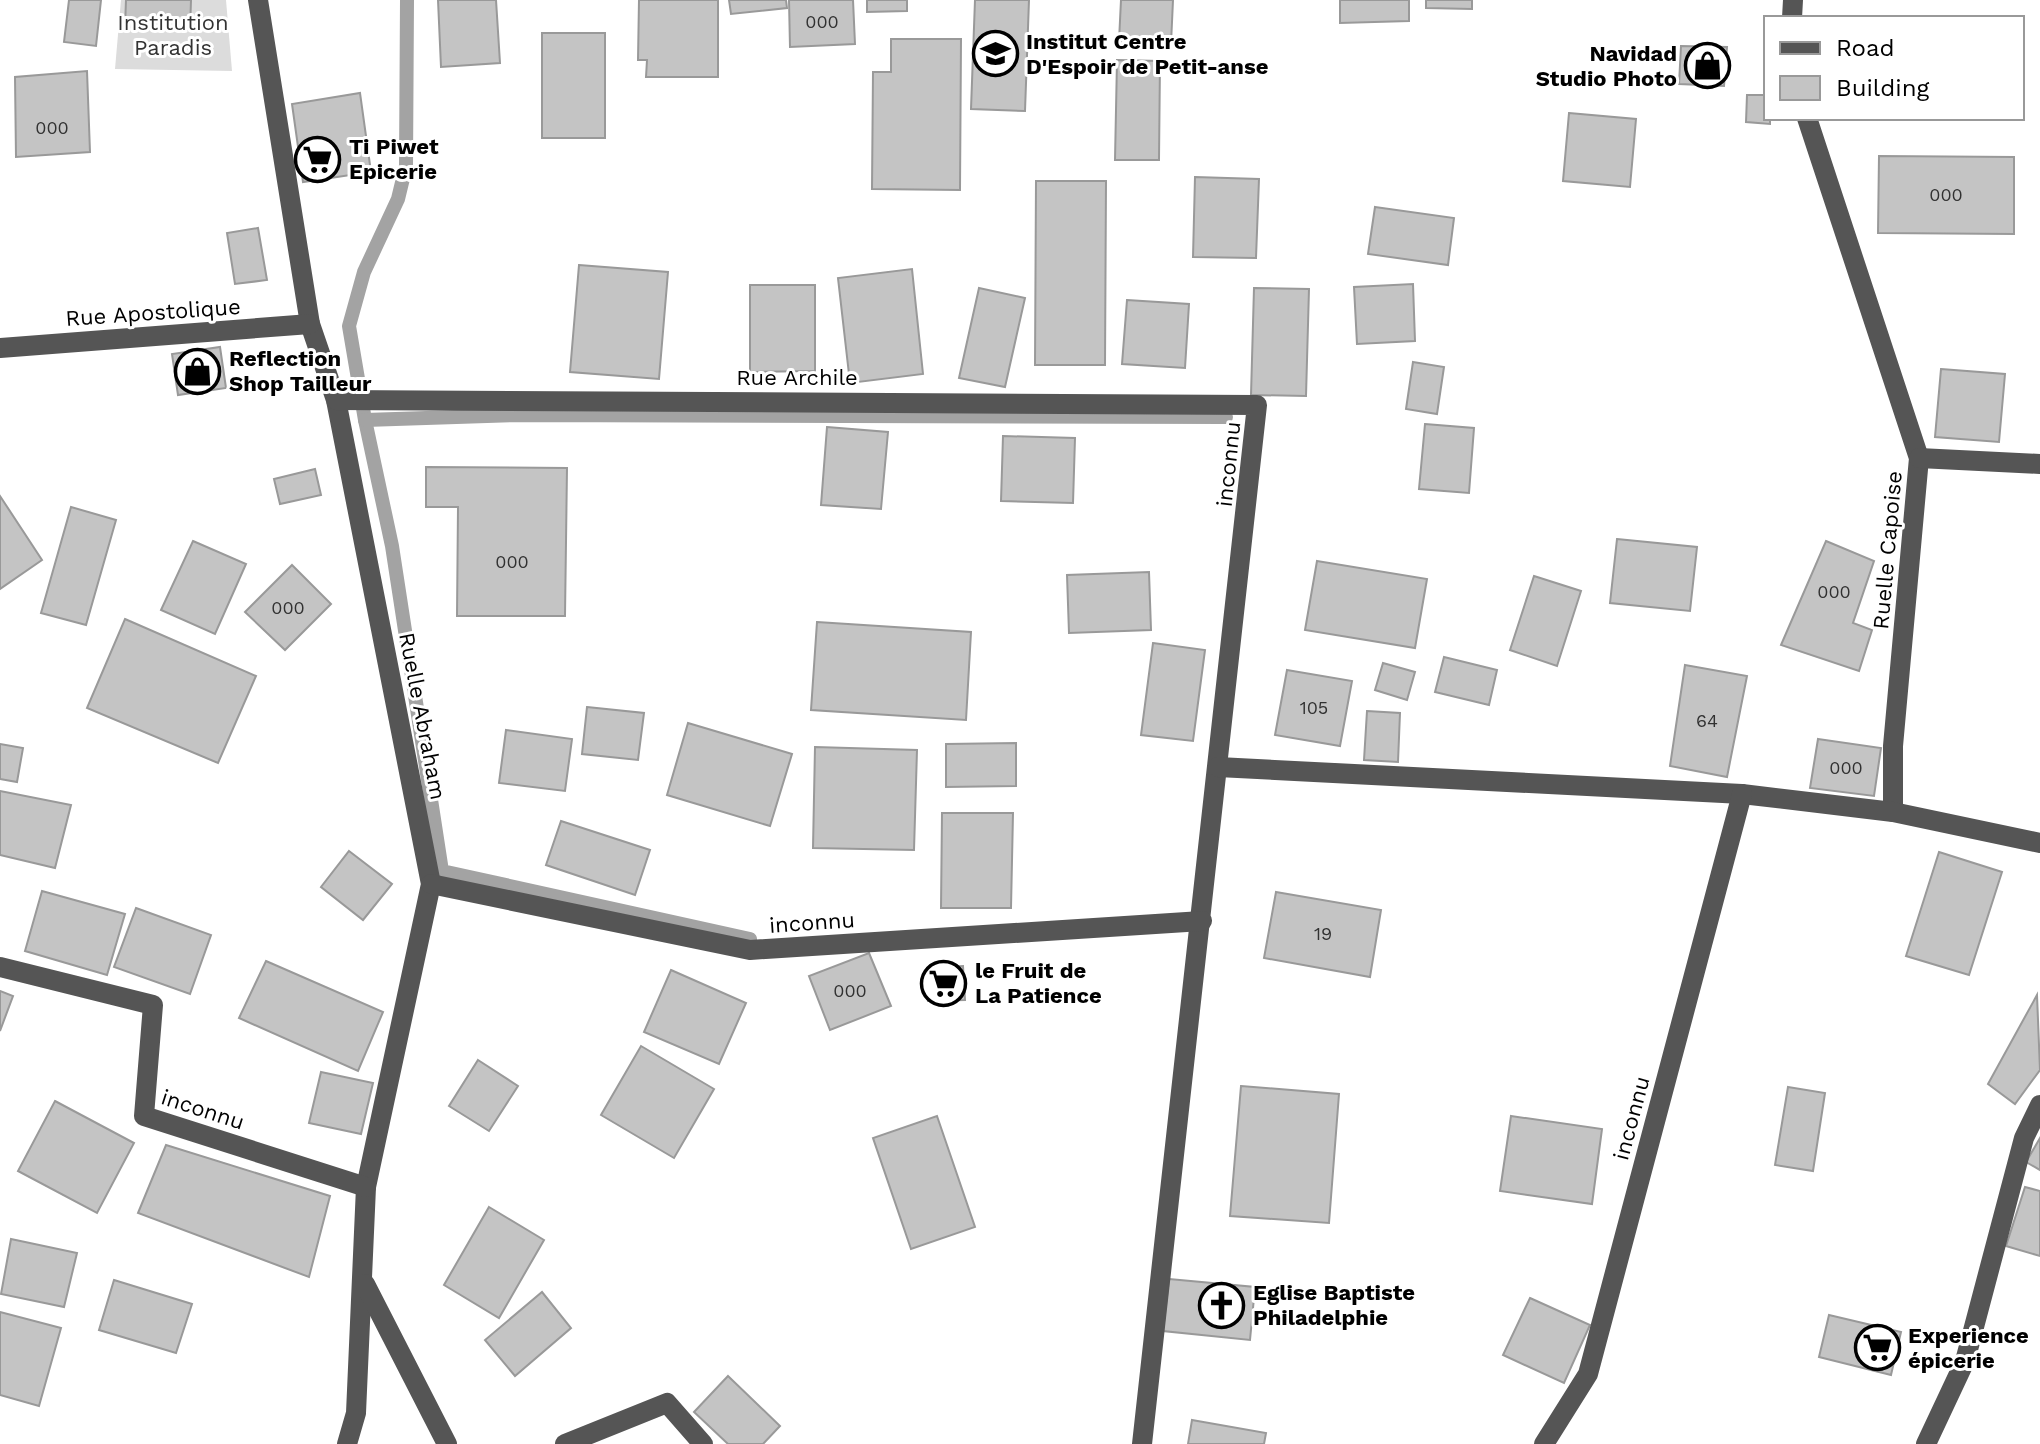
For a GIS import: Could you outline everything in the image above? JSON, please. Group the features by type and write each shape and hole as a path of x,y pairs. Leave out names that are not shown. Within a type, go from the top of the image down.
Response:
{"street":[{"name":"Ruelle Abraham","path":"258,0 310,324 344,399 431,884 366,1187 356,1413 347,1444"},
{"name":"Ruelle Capoise","path":"1808,120 1919,458 1893,746 1893,812"},
{"name":"Rue Apostolique","path":"0,348 310,324"},
{"name":"Rue Archile","path":"344,399 1257,405"},
{"name":"inconnu","path":"1142,1444 1257,405"},
{"path":"1919,458 2040,464"},
{"path":"1218,767 1742,794 1893,812 2040,843"},
{"name":"inconnu","path":"1544,1444 1588,1374 1742,794"},
{"name":"inconnu","path":"431,884 750,950 1202,921"},
{"name":"inconnu","path":"0,967 153,1005 144,1116 366,1187"},
{"path":"1926,1444 1965,1361 2024,1138 2040,1105"},
{"path":"363,1282 447,1444"},
{"path":"565,1444 667,1403 703,1444"}],"green space":[{"name":"Institution Paradis","path":"121,0 226,0 232,71 115,69"}],"building":[{"path":"69,0 101,0 96,46 64,42"},
{"path":"126,0 191,0 190,30 125,27"},
{"path":"438,0 496,0 500,63 441,67"},
{"path":"639,0 718,0 718,77 646,77 647,60 638,60"},
{"path":"729,0 786,0 787,8 731,14"},
{"path":"789,0 853,0 855,44 790,47"},
{"path":"867,0 907,0 907,11 867,12"},
{"path":"975,0 1029,0 1025,111 971,109"},
{"path":"1121,0 1173,0 1171,44 1119,41"},
{"path":"1340,0 1409,0 1409,21 1340,23"},
{"path":"1426,0 1472,0 1472,9 1426,8"},
{"path":"542,33 605,33 605,138 542,138"},
{"path":"891,39 961,39 960,190 872,189 873,72 891,72"},
{"path":"1681,46 1727,47 1724,86 1679,84"},
{"path":"1117,60 1160,61 1159,160 1115,160"},
{"path":"87,71 90,152 16,157 15,77"},
{"path":"360,93 371,172 303,182 292,104"},
{"path":"1747,95 1764,95 1764,120 1770,120 1770,124 1746,122"},
{"path":"1569,113 1636,119 1630,187 1563,181"},
{"path":"1879,156 2014,157 2014,234 1878,233"},
{"path":"1195,177 1259,179 1256,258 1193,257"},
{"path":"1036,181 1106,181 1105,365 1035,365"},
{"path":"1375,207 1454,218 1448,265 1368,254"},
{"path":"258,228 267,280 235,284 227,233"},
{"path":"579,265 668,272 659,379 570,372"},
{"path":"912,269 923,374 850,383 838,278"},
{"path":"1413,284 1415,341 1357,344 1354,287"},
{"path":"750,285 815,285 815,371 750,372"},
{"path":"979,288 1025,298 1005,387 959,378"},
{"path":"1254,288 1309,289 1306,396 1251,395"},
{"path":"1127,300 1189,304 1185,368 1122,364"},
{"path":"220,347 226,388 178,395 172,354"},
{"path":"1413,362 1444,367 1437,414 1406,409"},
{"path":"1941,369 2005,374 1999,442 1935,437"},
{"path":"1425,424 1474,428 1469,493 1419,489"},
{"path":"827,427 888,432 881,509 821,505"},
{"path":"1003,436 1075,438 1073,503 1001,501"},
{"path":"426,467 567,468 565,616 457,616 458,507 426,507"},
{"path":"315,469 321,495 280,504 274,479"},
{"path":"0,496 42,560 0,589"},
{"path":"71,507 116,520 86,625 41,613"},
{"path":"1617,539 1697,547 1690,611 1610,603"},
{"path":"193,541 246,564 215,634 161,610"},
{"path":"1826,541 1874,561 1853,623 1872,630 1859,671 1781,645"},
{"path":"1317,561 1427,579 1415,648 1305,630"},
{"path":"292,565 331,604 285,650 245,612"},
{"path":"1149,572 1151,630 1069,633 1067,575"},
{"path":"1534,576 1581,591 1557,666 1510,650"},
{"path":"125,619 256,676 218,763 87,708"},
{"path":"817,622 971,632 966,720 811,710"},
{"path":"1153,643 1205,650 1193,741 1141,735"},
{"path":"1444,657 1497,670 1489,705 1435,692"},
{"path":"1383,663 1415,672 1407,700 1375,690"},
{"path":"1685,665 1747,676 1727,777 1670,766"},
{"path":"1287,670 1352,681 1340,746 1275,735"},
{"path":"587,707 644,713 638,760 582,754"},
{"path":"1367,711 1400,713 1398,762 1364,760"},
{"path":"688,723 792,754 770,826 667,795"},
{"path":"506,730 572,739 565,791 499,783"},
{"path":"1818,739 1881,748 1874,796 1810,788"},
{"path":"1016,743 1016,786 946,787 946,744"},
{"path":"0,744 23,748 17,782 0,779"},
{"path":"815,747 917,750 914,850 813,848"},
{"path":"0,791 71,805 55,868 0,855"},
{"path":"942,813 1013,813 1011,908 941,908"},
{"path":"561,821 650,850 635,895 546,865"},
{"path":"349,851 392,884 363,920 321,887"},
{"path":"1939,852 2002,872 1969,975 1906,956"},
{"path":"42,891 125,914 107,975 25,951"},
{"path":"1276,892 1381,910 1370,977 1264,958"},
{"path":"136,908 211,935 190,994 114,967"},
{"path":"869,953 891,1006 830,1030 809,976"},
{"path":"266,961 383,1012 358,1071 239,1018"},
{"path":"963,966 965,1000 928,1001 927,968"},
{"path":"671,970 746,1003 719,1064 644,1032"},
{"path":"0,991 13,996 0,1031"},
{"path":"2037,995 2040,1070 2015,1104 1988,1084"},
{"path":"641,1046 714,1089 674,1158 601,1115"},
{"path":"478,1060 518,1086 489,1131 449,1106"},
{"path":"321,1072 373,1083 361,1134 309,1123"},
{"path":"1241,1086 1339,1094 1329,1223 1230,1216"},
{"path":"1788,1087 1825,1093 1813,1171 1775,1165"},
{"path":"55,1101 134,1143 97,1213 18,1171"},
{"path":"937,1116 975,1227 911,1249 873,1138"},
{"path":"1511,1116 1602,1129 1592,1204 1500,1191"},
{"path":"2040,1138 2040,1170 2026,1162"},
{"path":"166,1145 330,1196 309,1277 138,1213"},
{"path":"2025,1187 2040,1191 2040,1256 2006,1246"},
{"path":"489,1207 544,1240 499,1318 444,1285"},
{"path":"11,1239 77,1253 64,1307 1,1294"},
{"path":"1169,1279 1255,1287 1250,1340 1163,1331"},
{"path":"114,1280 192,1304 176,1353 99,1330"},
{"path":"542,1292 571,1328 515,1376 485,1340"},
{"path":"1530,1298 1590,1325 1564,1383 1503,1355"},
{"path":"0,1312 61,1328 39,1406 0,1395"},
{"path":"1829,1315 1901,1332 1891,1375 1819,1357"},
{"path":"728,1376 780,1426 763,1444 728,1444 694,1412"},
{"path":"1192,1420 1266,1433 1264,1444 1188,1444"}],"waterway":[{"path":"407,0 406,166 398,199 364,272 349,326 392,546 442,871 750,939"},
{"path":"365,420 518,415 1226,417"}],"place":[{"name":"Institut Centre D'Espoir de Petit-anse","path":"995,54"},
{"name":"Navidad Studio Photo","path":"1708,66"},
{"name":"Ti Piwet Epicerie","path":"318,159"},
{"name":"Reflection Shop Tailleur","path":"198,371"},
{"name":"le Fruit de La Patience","path":"944,983"},
{"name":"Eglise Baptiste Philadelphie","path":"1222,1305"},
{"name":"Experience épicerie","path":"1877,1348"}]}
